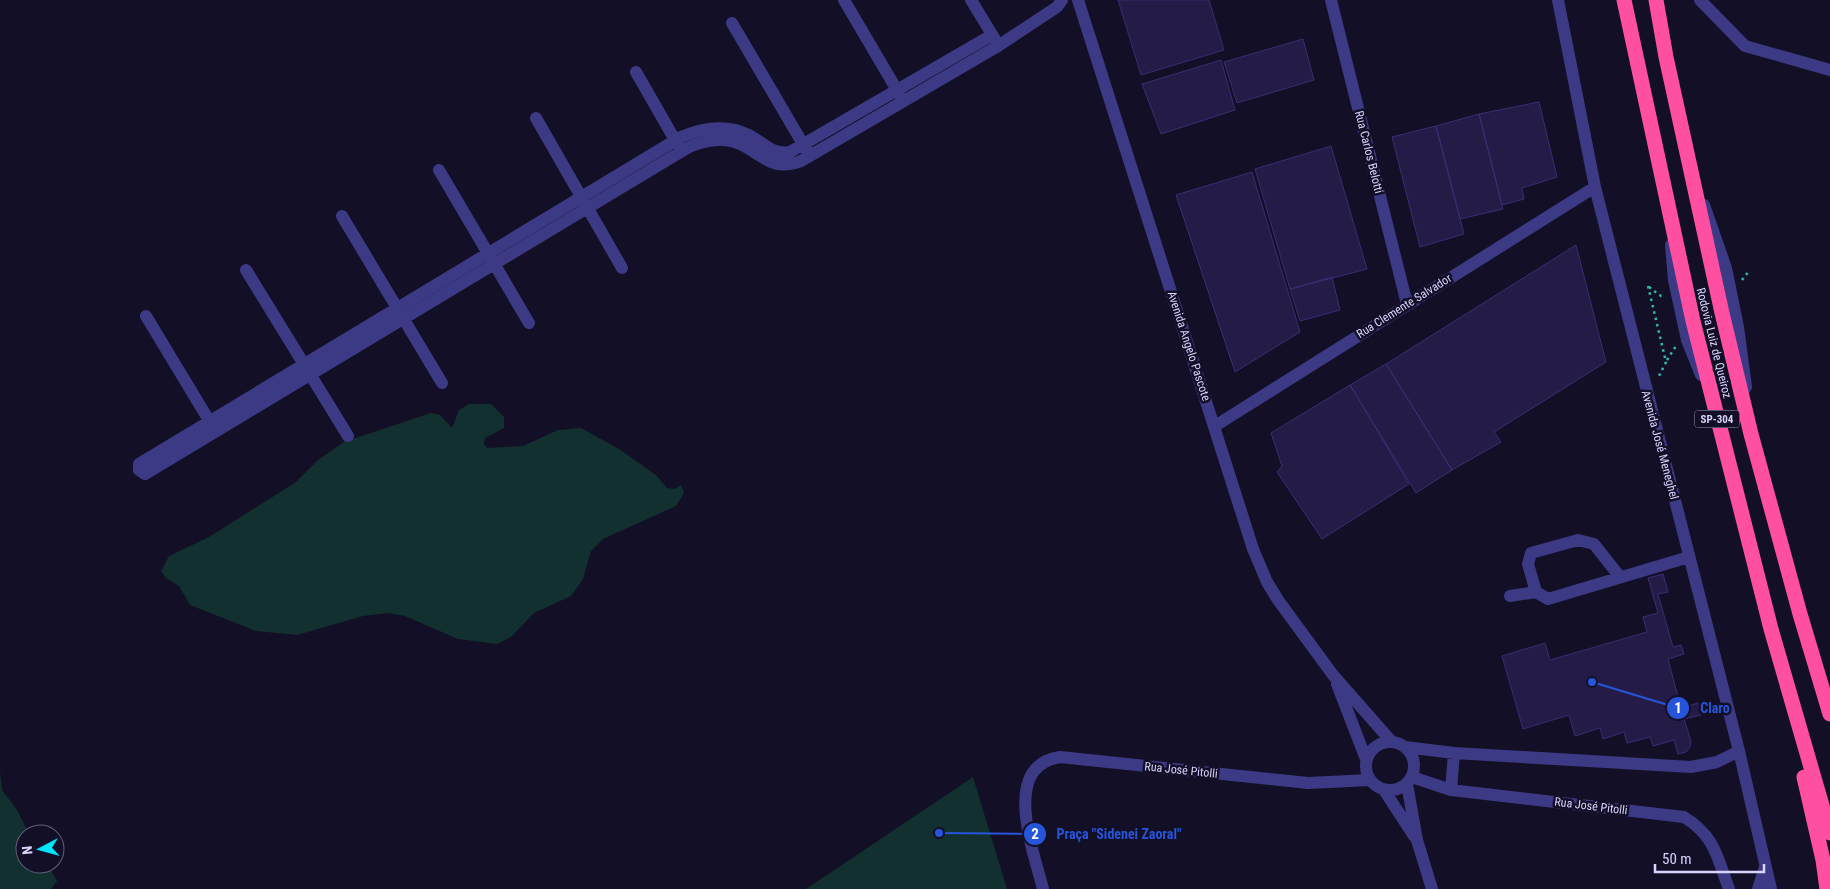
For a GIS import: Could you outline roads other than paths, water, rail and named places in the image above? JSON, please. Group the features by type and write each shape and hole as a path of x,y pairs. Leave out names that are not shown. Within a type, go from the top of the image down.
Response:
{"highway":[{"name":"Rodovia Luiz de Queiroz","path":"1624,0 1693,320 1715,409 1770,629 1830,833"},
{"name":"Rodovia Luiz de Queiroz","path":"1656,0 1666,56 1722,313 1800,614 1830,714"},
{"path":"1770,629 1823,860 1827,889"}],"street":[{"path":"844,0 901,96"},
{"path":"971,0 995,40"},
{"path":"213,426 139,464 139,470 145,474 213,426 679,146 716,140 735,142 767,162 793,164 807,151 995,40 1057,7 1062,0"},
{"name":"Avenida Angelo Pascote","path":"1078,0 1253,549 1267,582 1278,600 1333,675 1391,741"},
{"name":"Rua Carlos Belotti","path":"1331,0 1407,304"},
{"name":"Avenida José Meneghel","path":"1558,0 1595,187 1739,751 1764,867 1771,889"},
{"path":"1700,0 1744,46 1830,70"},
{"path":"732,22 807,151"},
{"path":"636,72 679,146"},
{"path":"536,118 622,268"},
{"path":"439,170 529,323"},
{"name":"Rua Clemente Salvador","path":"1215,426 1595,187"},
{"path":"342,216 442,383"},
{"path":"246,270 348,436"},
{"path":"146,316 213,426"},
{"path":"1536,592 1528,564 1531,553 1578,540 1594,544 1620,578"},
{"path":"1510,596 1536,592 1548,599 1689,557"},
{"name":"Avenida Angelo Pascote","path":"1333,675 1366,759"},
{"path":"1410,780 1400,788 1392,791 1384,790 1374,785 1366,770 1366,759 1370,751 1383,742 1391,741 1406,747 1454,753 1691,768 1717,762 1739,751"},
{"path":"1406,747 1412,756 1414,766 1410,780 1417,840 1432,889"},
{"path":"1451,790 1454,753"},
{"name":"Rua José Pitolli","path":"1043,889 1026,823 1024,806 1028,783 1034,770 1041,762 1048,758 1060,757 1308,783 1370,780"},
{"name":"Rua José Pitolli","path":"1410,780 1451,790 1684,817 1703,831 1712,842 1729,889"},
{"path":"1384,790 1417,840"},
{"path":"1758,889 1764,867"}],"place":[{"name":"Claro","path":"1592,682"},
{"name":"Praça \"Sidenei Zaoral\"","path":"939,833"}]}
